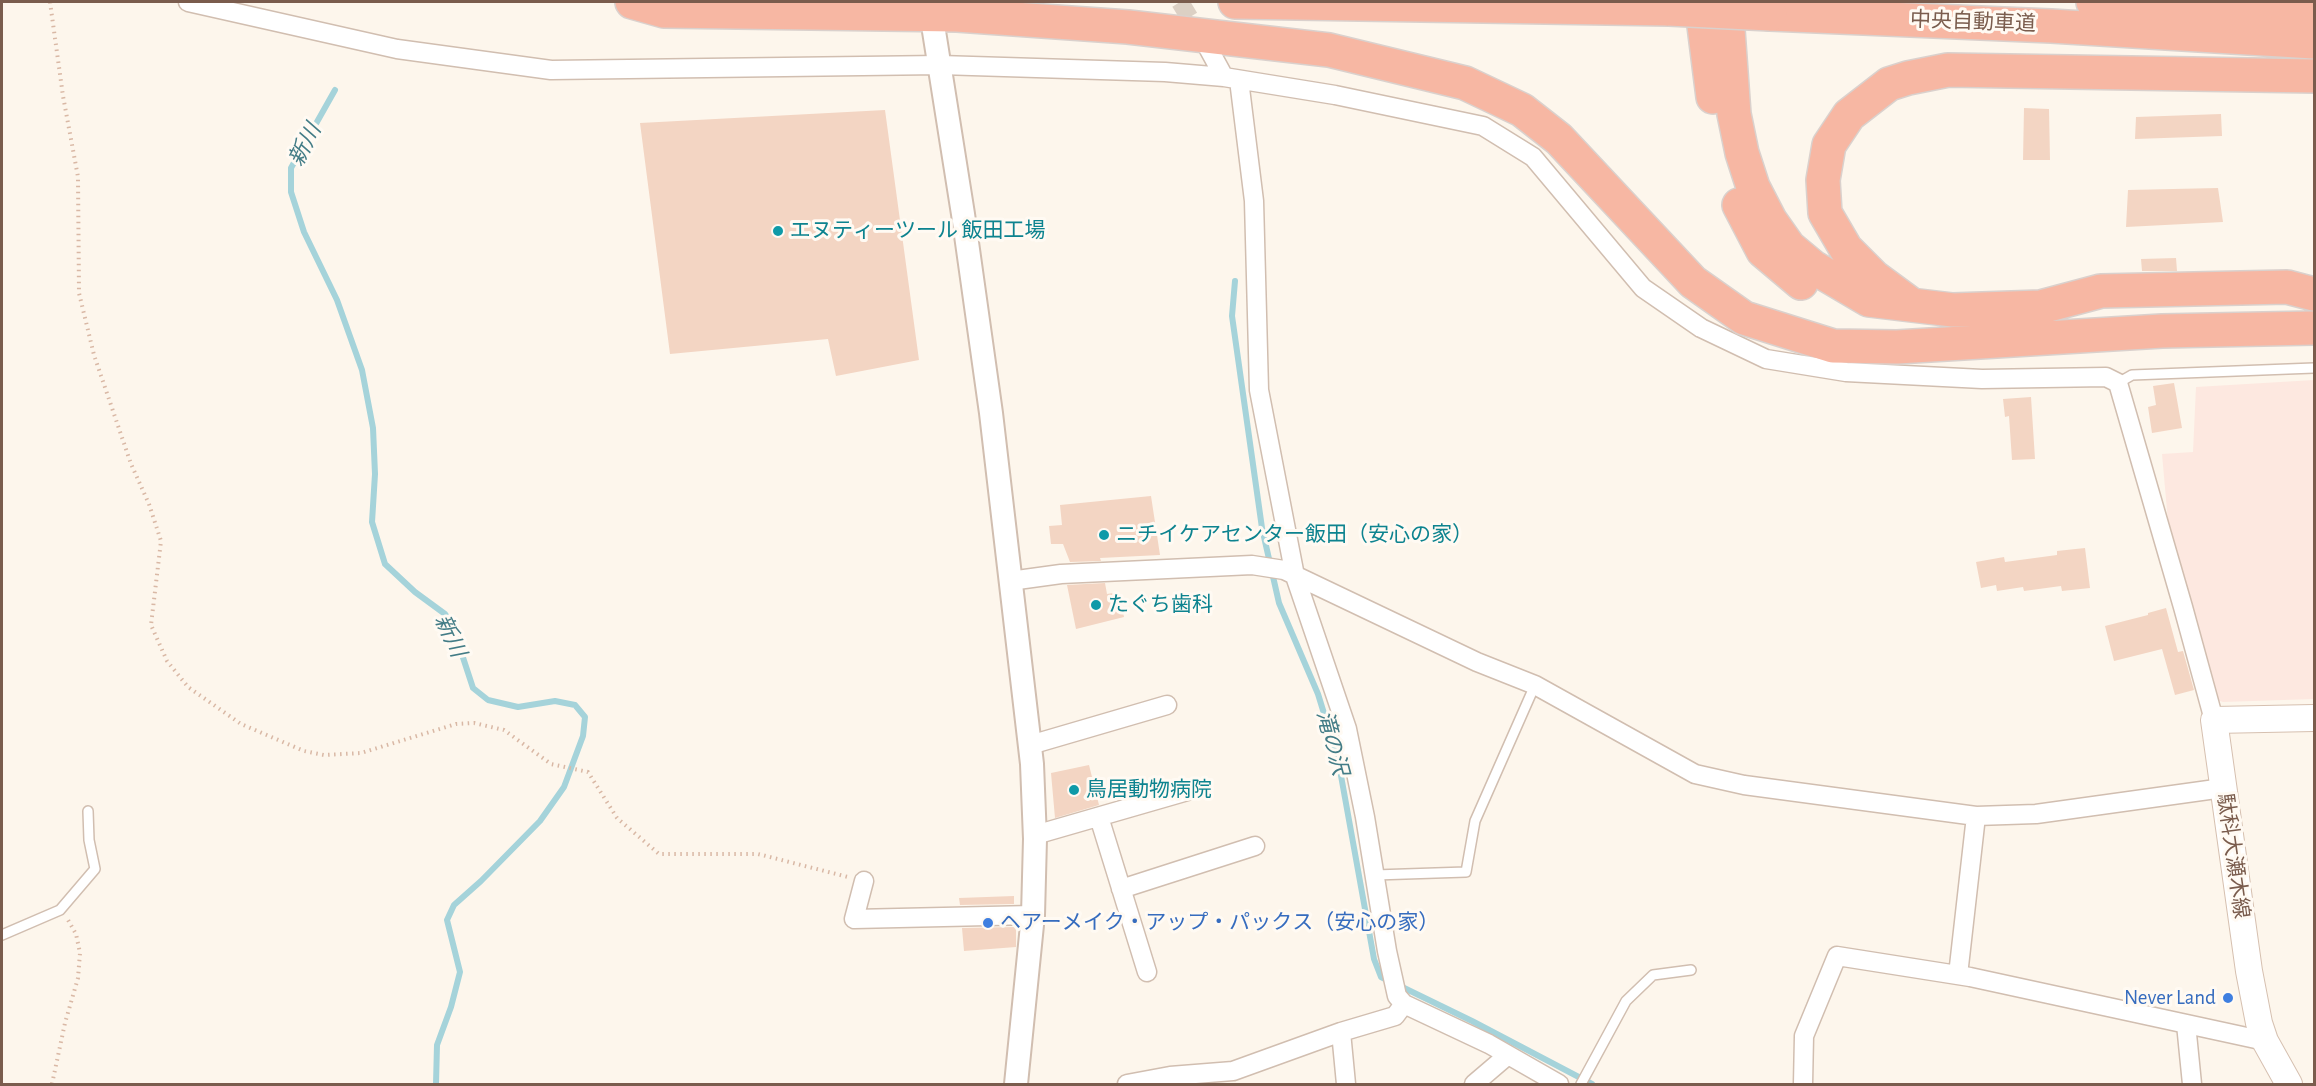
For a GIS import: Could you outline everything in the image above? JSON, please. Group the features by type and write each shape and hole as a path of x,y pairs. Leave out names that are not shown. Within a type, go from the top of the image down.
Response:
{"highway":[{"path":"632,2 664,11 957,15 1128,27 1329,50 1465,83 1522,110 1559,139 1693,282 1744,318 1833,346 1897,347 2162,331 2314,328"},
{"name":"中央自動車道","path":"1235,2 1669,9 2052,26 2314,42"},
{"path":"1701,2 1724,166 1736,200 1763,251 1817,295 1858,317 1897,347"},
{"path":"1726,2 1734,114 1742,153 1753,187 1770,220 1789,247 1813,267 1869,300 1953,310 2041,307 2101,291 2287,287 2314,294"},
{"path":"2093,2 2314,15"},
{"path":"1910,304 1874,277 1846,249 1826,213 1823,180 1829,145 1849,115 1888,84 1948,70 2314,76"}],"main road":[{"path":"2214,720 2314,718"},
{"name":"駄科大瀬木線","path":"2214,720 2249,971 2259,1023 2265,1041 2289,1084"}],"street":[{"path":"188,2 397,49 551,70 940,65 1164,72 1232,79 1335,95 1483,126 1533,157 1643,288 1701,328 1766,359 1846,372 1982,379 2106,377 2118,383 2214,720"},
{"path":"933,25 991,413 1030,745 1035,836 1033,915 1016,1084"},
{"path":"1127,1084 1170,1076 1233,1071 1341,1032 1395,1016 1401,1000 1392,972 1347,729 1289,573 1259,390 1254,201 1232,79 1206,44"},
{"path":"1010,581 1061,574 1260,566 1289,573 1477,662 1534,685 1695,774 1744,785 1976,816 2036,814 2223,788"},
{"path":"1030,745 1167,705"},
{"path":"1035,836 1191,790"},
{"path":"1958,975 1976,816"},
{"path":"1099,817 1147,972"},
{"path":"1121,889 1255,846"},
{"path":"864,881 854,918 1033,915"},
{"path":"1803,1084 1804,1036 1837,956 1958,975 2265,1041"},
{"path":"1401,1000 1509,1055 1559,1084"},
{"path":"2186,1024 2192,1084"},
{"path":"1341,1032 1346,1084"},
{"path":"1474,1084 1509,1055"}],"lane":[{"path":"2118,383 2132,375 2314,368"},
{"path":"1375,875 1466,872 1475,821 1534,685"},
{"path":"2,935 60,910 94,869 89,840 88,811"},
{"path":"1581,1084 1626,1001 1653,975 1691,970"}],"path":[{"path":"50,2 63,96 78,177 79,293 93,355 161,541 152,625 167,661 188,687 241,724 304,751 324,755 361,753 456,724 474,723 504,730 551,764 588,772 617,818 659,854 758,854 864,881"},
{"path":"52,1084 64,1023 78,978 80,953 76,934 60,910"}],"shaded area":[{"path":"2314,380 2314,699 2223,702 2217,700 2169,533 2162,454 2193,452 2196,387"}],"building":[{"path":"2024,108 2049,109 2050,160 2023,160"},
{"name":"エヌティーツール 飯田工場","path":"885,110 919,360 836,376 828,339 670,354 640,123"},
{"path":"2221,114 2222,136 2135,139 2136,117"},
{"path":"2218,188 2223,222 2126,227 2128,190"},
{"path":"2176,258 2177,271 2142,271 2141,259"},
{"path":"2174,383 2182,428 2152,433 2148,407 2156,405 2153,386"},
{"path":"2031,397 2035,459 2012,460 2009,416 2005,417 2003,399"},
{"name":"ニチイケアセンター飯田（安心の家）","path":"1151,496 1160,555 1070,562 1063,544 1051,544 1049,526 1062,525 1060,505"},
{"path":"2085,548 2090,588 2062,591 2061,586 2024,591 2023,587 1997,591 1996,585 1981,588 1976,562 2004,557 2005,562 2057,555 2057,551"},
{"name":"たぐち歯科","path":"1105,583 1107,594 1119,592 1124,617 1076,629 1067,585"},
{"path":"2166,608 2178,652 2183,651 2194,690 2175,695 2162,649 2114,661 2105,626"},
{"name":"鳥居動物病院","path":"1089,765 1099,805 1055,818 1051,773"},
{"path":"1014,896 1014,904 960,905 959,898"},
{"path":"1016,927 1016,947 964,951 962,928"}],"waterway":[{"name":"新川","path":"335,90 291,168 291,192 304,232 337,300 362,370 373,428 375,474 372,522 385,564 415,592 445,614 452,624 473,688 488,700 518,707 555,701 575,705 585,717 583,736 564,787 540,821 454,905 447,920 460,972 451,1007 437,1045 436,1084"},
{"name":"滝の沢","path":"1235,281 1232,316 1262,528 1279,603 1318,694 1338,759 1374,959 1381,977 1389,981"},
{"name":"滝の沢","path":"1398,985 1592,1084"}],"tunnel":[{"path":"1180,2 1202,38"}],"place":[{"name":"エヌティーツール 飯田工場","path":"778,231"},
{"name":"ニチイケアセンター飯田（安心の家）","path":"1104,535"},
{"name":"たぐち歯科","path":"1096,605"},
{"name":"鳥居動物病院","path":"1074,790"},
{"name":"ヘアーメイク・アップ・パックス（安心の家）","path":"988,923"},
{"name":"Never Land","path":"2228,998"}]}
